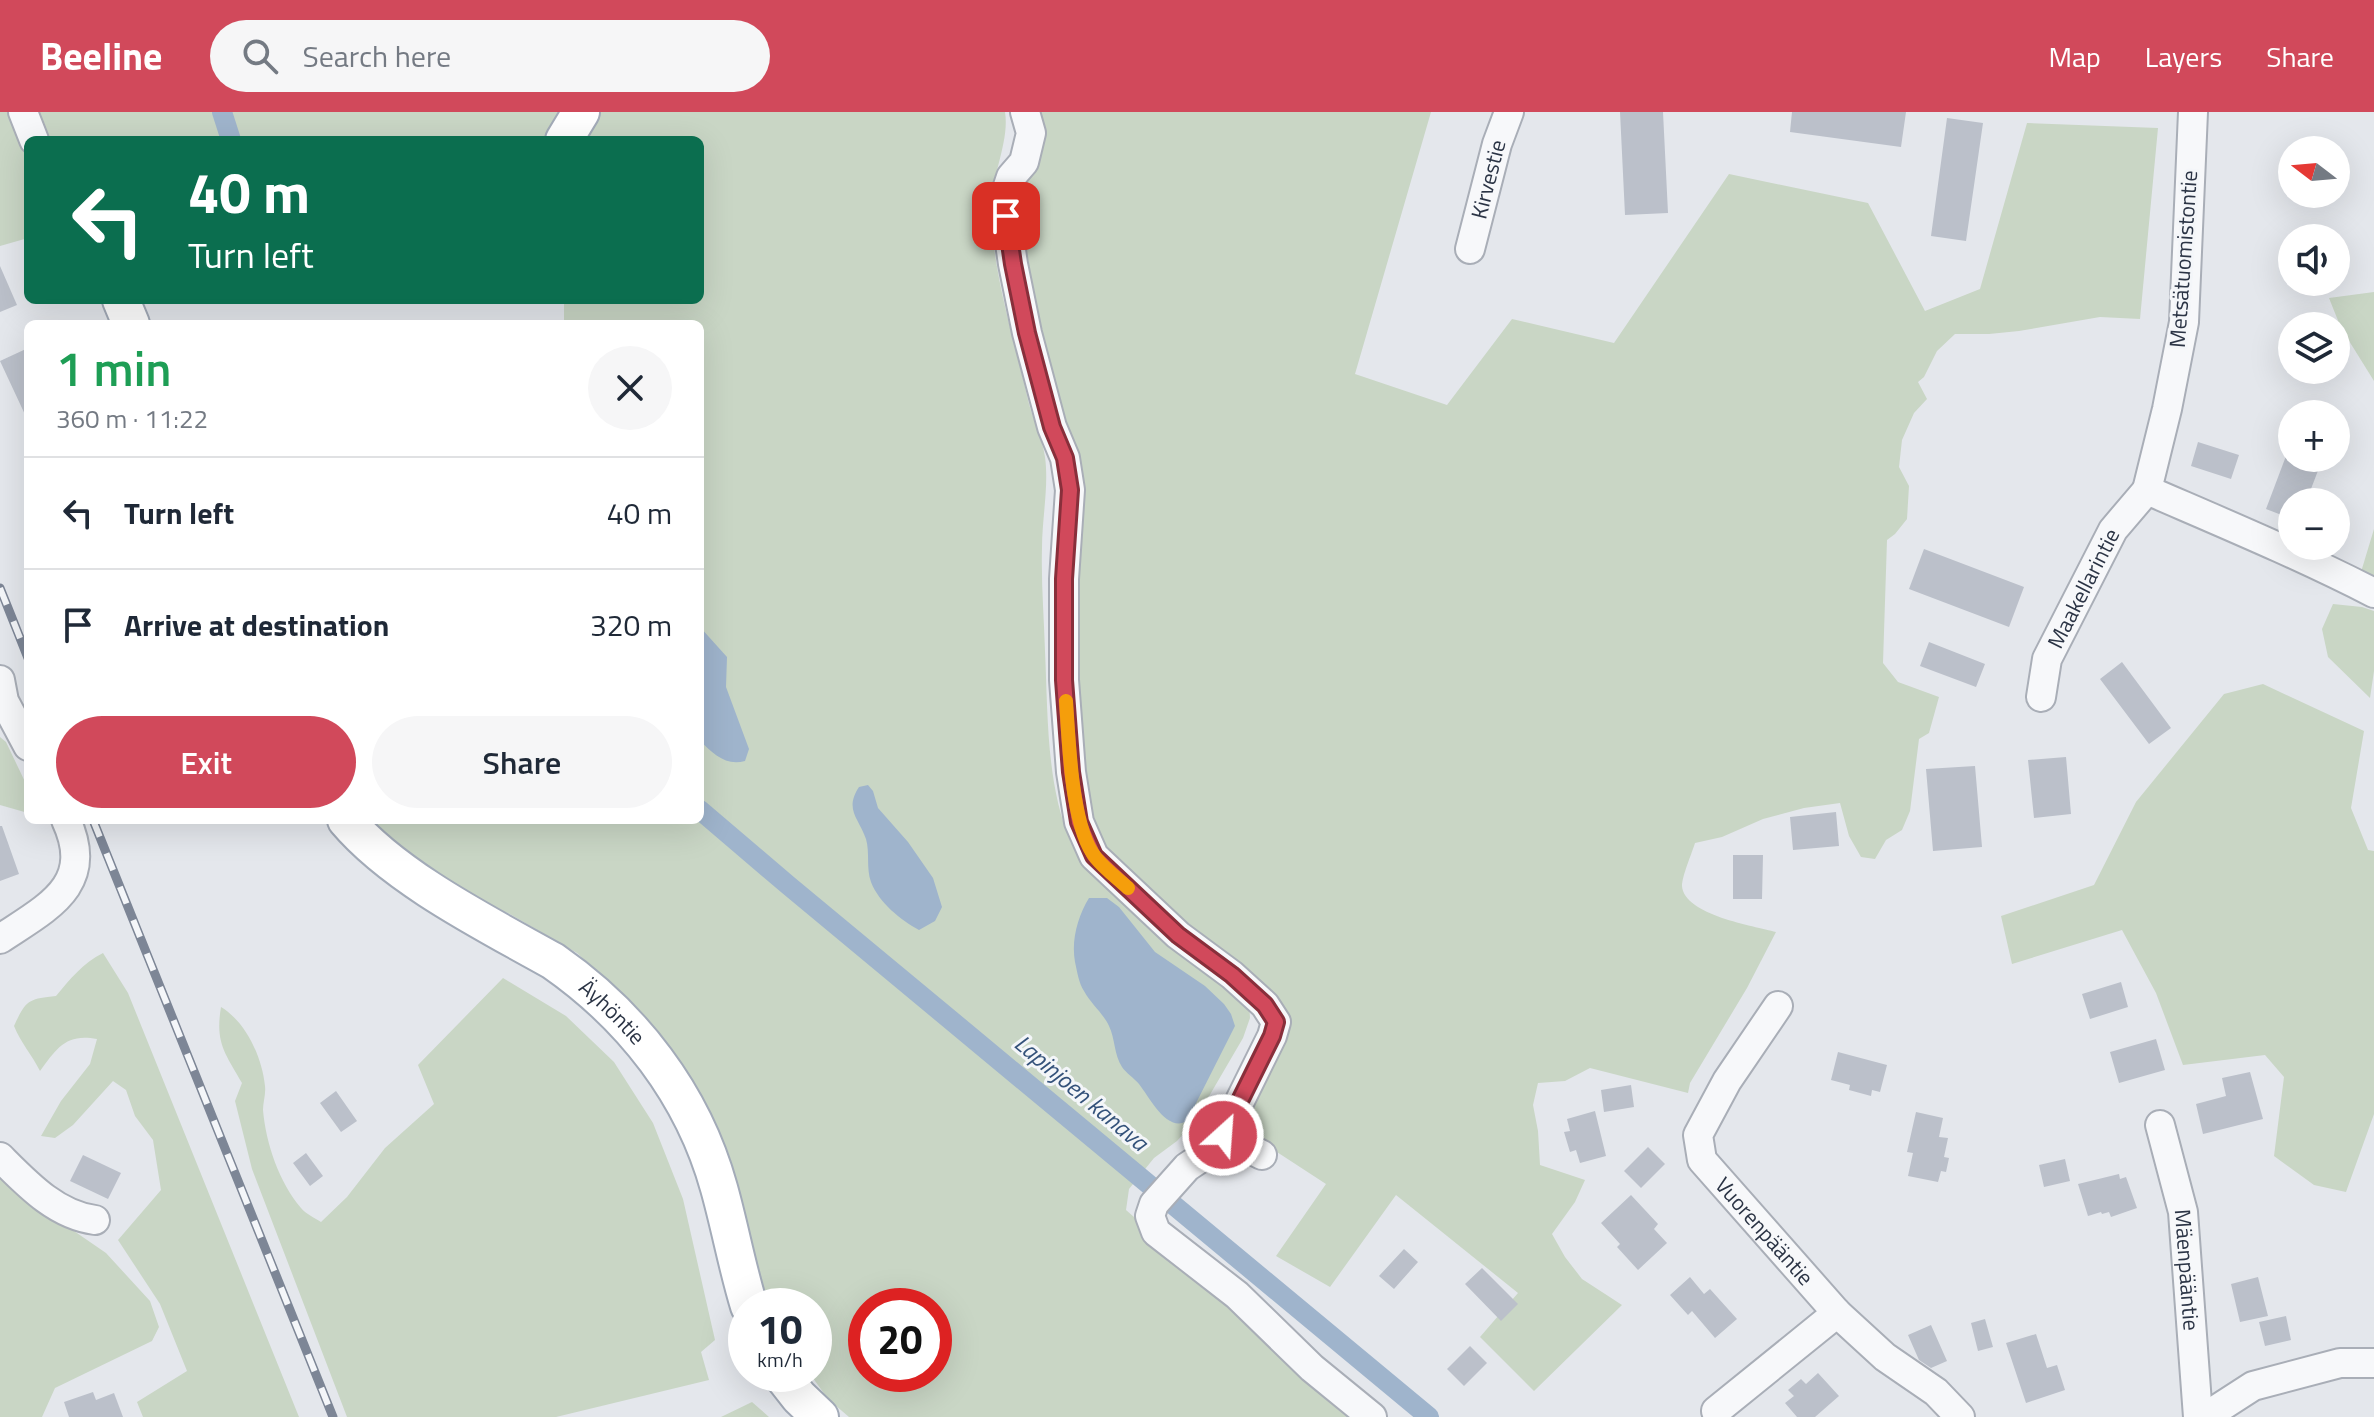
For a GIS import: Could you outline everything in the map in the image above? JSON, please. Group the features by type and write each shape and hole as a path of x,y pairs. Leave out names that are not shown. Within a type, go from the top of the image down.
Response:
{"main road":[{"path":"566,136 581,112"},
{"name":"Äyhöntie","path":"350,824 380,853 435,892 572,974 603,1000 638,1037 683,1101 704,1145 719,1187 744,1288"},
{"path":"795,1392 820,1417"}],"street":[{"path":"23,112 32,136"},
{"path":"1025,112 1031,133 1024,162 1011,177 1006,192 1006,216 1027,333 1052,427 1065,458 1070,490 1064,579 1064,680 1071,772 1079,822 1094,856 1178,935 1232,975 1265,1005 1276,1022 1223,1135 1211,1151 1187,1167 1162,1194 1150,1216 1156,1232 1237,1295 1312,1368 1369,1410"},
{"name":"Kirvestie","path":"1470,249 1497,144 1509,112"},
{"name":"Metsätuomistontie","path":"2147,490 2184,322 2193,112"},
{"path":"2147,490 2374,593"},
{"name":"Maakellarintie","path":"2041,697 2047,659 2113,530 2147,490"},
{"path":"0,680 4,701 24,738"},
{"path":"0,939 59,897 70,883 76,858 67,824"},
{"name":"Vuorenpääntie","path":"1778,1006 1727,1081 1698,1135 1702,1160 1837,1313 1885,1357 1936,1392 1960,1417"},
{"name":"Mäenpääntie","path":"2160,1125 2183,1212 2198,1417"},
{"path":"1223,1135 1262,1155"},
{"path":"0,1157 59,1209 73,1216 95,1220"},
{"path":"1716,1411 1837,1313"},
{"path":"2205,1417 2253,1386 2340,1363 2374,1363"}],"green space":[{"path":"0,112 1005,112 1005,136 993,188 991,214 996,262 1006,310 1045,457 1042,574 1048,724 1053,773 1063,820 1071,843 1249,1002 1250,1018 1243,1038 1194,1122 1177,1141 1154,1158 1129,1189 1126,1210 1362,1417 849,1417 823,1392 832,1392 832,1288 762,1288 750,1239 741,1234 658,1041 638,1010 577,953 508,913 478,901 427,873 366,824 704,824 704,320 564,320 564,304 704,304 704,136 24,136 24,239 0,246"},
{"path":"1030,112 1431,112 1355,374 1447,405 1512,319 1614,343 1729,174 1868,203 1925,311 1980,289 2027,123 2158,128 2140,319 2100,317 2019,331 1955,334 1937,351 1924,377 1918,382 1927,399 1914,413 1902,440 1899,467 1909,486 1907,519 1887,540 1883,663 1898,682 1939,697 1929,733 1919,739 1910,811 1902,830 1886,840 1875,859 1861,857 1849,836 1840,803 1804,808 1763,819 1722,837 1695,843 1682,882 1686,896 1694,905 1722,918 1776,932 1747,988 1690,1083 1688,1093 1590,1068 1565,1081 1538,1083 1533,1105 1540,1165 1585,1180 1575,1202 1552,1234 1582,1279 1622,1305 1534,1391 1480,1337 1518,1293 1396,1195 1330,1287 1276,1256 1326,1184 1266,1145 1236,1130 1277,1038 1100,846 1082,754 1058,410 1023,230 1021,195 1036,152"},
{"path":"2374,292 2374,381 2350,342 2350,312 2335,312 2329,298"},
{"path":"2374,529 2374,577 2361,572"},
{"path":"2333,604 2374,611 2374,671 2370,698 2328,657 2322,629"},
{"path":"2263,684 2364,731 2351,808 2368,850 2374,851 2374,1114 2346,1192 2314,1185 2274,1156 2284,1077 2265,1055 2183,1065 2156,993 2122,930 2012,964 2001,916 2094,885 2136,802 2224,694"},
{"path":"0,737 6,742 24,780 24,812 0,805"},
{"path":"103,953 128,993 299,1417 143,1417 137,1402 187,1371 160,1304 118,1240 161,1190 153,1140 135,1116 126,1090 113,1081 73,1125 55,1138 41,1136 61,1101 90,1064 97,1039 70,1040 57,1049 40,1071 14,1026 29,1002 56,996 83,967"},
{"path":"503,978 566,1016 614,1062 653,1123 683,1199 715,1340 701,1352 709,1380 556,1417 347,1417 252,1169 235,1101 242,1083 221,1039 221,1007 245,1031 260,1064 265,1086 265,1123 280,1175 301,1208 321,1222 347,1197 385,1148 434,1104 418,1065"},
{"path":"0,1170 58,1220 106,1253 150,1301 159,1327 152,1341 55,1388 42,1417 0,1417"},
{"path":"752,1402 769,1417 721,1417"}],"water":[{"path":"704,631 727,657 726,687 749,749 745,761 732,762 704,744"},
{"path":"868,785 878,808 908,842 933,878 942,907 935,921 919,930 891,910 871,882 866,839 853,808 859,787"},
{"path":"1089,898 1107,898 1119,907 1155,952 1205,986 1231,1014 1235,1026 1187,1121 1173,1122 1166,1118 1124,1069 1117,1057 1109,1026 1081,985 1074,945 1079,920"}],"building":[{"path":"1620,112 1663,112 1668,213 1625,215"},
{"path":"1792,112 1906,112 1901,147 1790,132"},
{"path":"1947,118 1983,123 1966,241 1931,236"},
{"path":"0,266 17,305 0,312"},
{"path":"24,350 24,412 0,361"},
{"path":"2198,442 2239,455 2231,479 2191,466"},
{"path":"2280,472 2317,472 2311,488 2278,488 2278,514 2266,509"},
{"path":"1924,549 2024,587 2009,627 1909,589"},
{"path":"1929,642 1985,664 1976,687 1920,666"},
{"path":"2122,662 2171,728 2149,744 2100,679"},
{"path":"2066,757 2071,814 2034,818 2028,760"},
{"path":"1975,766 1982,847 1933,851 1926,769"},
{"path":"1836,812 1839,846 1793,850 1790,817"},
{"path":"0,826 19,874 0,881"},
{"path":"1733,855 1763,855 1762,899 1733,899"},
{"path":"2121,982 2128,1007 2090,1019 2082,994"},
{"path":"2156,1039 2165,1070 2119,1083 2110,1052"},
{"path":"1838,1052 1887,1065 1880,1092 1872,1090 1871,1096 1849,1090 1850,1085 1831,1080"},
{"path":"2250,1072 2263,1119 2203,1134 2196,1104 2226,1096 2222,1078"},
{"path":"1631,1085 1634,1107 1604,1112 1601,1090"},
{"path":"336,1091 357,1121 341,1132 320,1103"},
{"path":"1595,1111 1606,1156 1580,1163 1576,1150 1570,1152 1564,1132 1570,1131 1567,1119"},
{"path":"1916,1112 1943,1118 1939,1137 1948,1138 1944,1157 1949,1158 1946,1172 1941,1171 1938,1182 1908,1176 1913,1153 1907,1152"},
{"path":"1648,1147 1665,1164 1641,1188 1624,1171"},
{"path":"306,1153 323,1176 310,1186 293,1163"},
{"path":"83,1155 121,1173 108,1199 70,1181"},
{"path":"2065,1159 2070,1181 2044,1187 2039,1165"},
{"path":"2119,1174 2120,1179 2126,1177 2137,1208 2111,1217 2109,1212 2088,1216 2078,1184"},
{"path":"1631,1195 1658,1224 1654,1229 1667,1243 1638,1270 1601,1223"},
{"path":"1404,1249 1418,1262 1394,1289 1379,1276"},
{"path":"1482,1268 1518,1304 1501,1321 1465,1284"},
{"path":"1690,1277 1704,1294 1710,1289 1737,1319 1715,1338 1692,1311 1688,1315 1670,1295"},
{"path":"2258,1277 2268,1316 2240,1322 2231,1284"},
{"path":"2286,1316 2291,1340 2265,1346 2259,1322"},
{"path":"1985,1319 1993,1347 1978,1351 1971,1323"},
{"path":"1931,1325 1947,1361 1931,1368 1919,1360 1908,1335"},
{"path":"2036,1334 2047,1368 2057,1365 2065,1390 2026,1403 2006,1343"},
{"path":"1470,1346 1487,1363 1464,1386 1447,1369"},
{"path":"1818,1373 1839,1396 1815,1417 1797,1417 1785,1403 1794,1396 1788,1390 1801,1379 1806,1384"},
{"path":"93,1392 96,1400 114,1393 123,1417 69,1417 64,1402"}],"waterway":[{"name":"Lapinjoen kanava","path":"222,112 230,136"},
{"name":"Lapinjoen kanava","path":"704,813 1429,1417"}],"railway":[{"path":"0,588 24,648"},
{"path":"95,824 333,1417"}],"slow traffic":[{"path":"1066,701 1071,772 1079,822 1094,856 1128,888"}],"route":[{"path":"1006,216 1027,333 1052,427 1065,458 1070,490 1064,579 1064,680 1071,772 1079,822 1094,856 1178,935 1232,975 1265,1005 1276,1022 1223,1135"}]}
